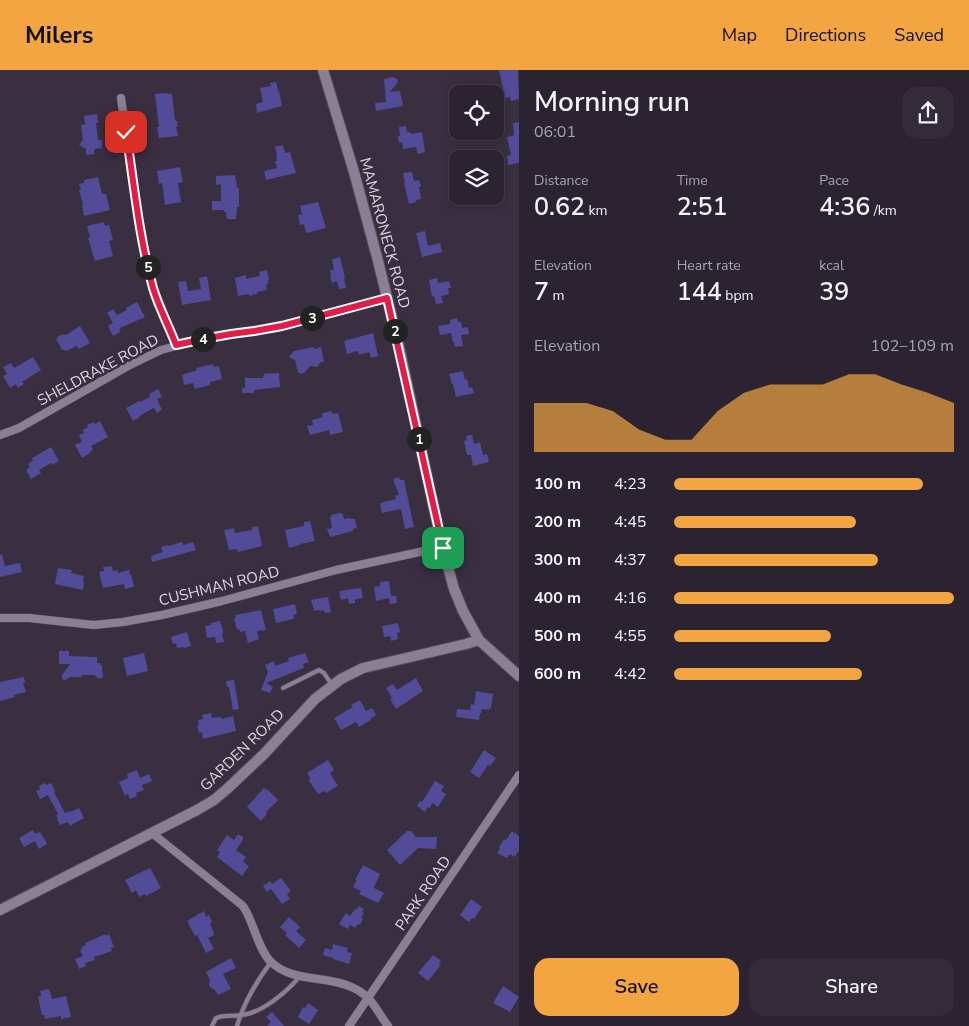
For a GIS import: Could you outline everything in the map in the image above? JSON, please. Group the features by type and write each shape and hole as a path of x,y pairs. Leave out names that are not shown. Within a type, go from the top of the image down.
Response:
{"street":[{"name":"MAMARONECK ROAD","path":"323,70 354,172 387,298 443,548 458,600 479,640 519,676"},
{"path":"121,98 138,213 150,276 159,305 176,345"},
{"name":"SHELDRAKE ROAD","path":"0,435 19,428 128,366 161,350 212,337 282,326 387,298"},
{"name":"CUSHMAN ROAD","path":"0,618 29,618 94,625 124,622 222,601 336,570 443,548"},
{"name":"GARDEN ROAD","path":"0,910 214,800 264,754 315,699 341,678 363,668 479,640"},
{"name":"PARK ROAD","path":"349,1026 519,775"},
{"path":"152,832 243,906 248,913 260,946 271,962 282,970 300,976 341,983 360,992 368,998 388,1026"}],"lane":[{"path":"283,688 319,670 324,673 332,685"},
{"path":"237,1026 250,992 271,962"},
{"path":"212,1026 216,1018 221,1016 251,1014 276,999 300,976"}],"building":[{"path":"499,70 518,70 519,99 511,101 510,97 505,98 504,85 502,85"},
{"path":"394,77 398,82 390,92 400,91 403,106 376,111 375,103 386,102 384,79"},
{"path":"276,82 282,106 257,113 256,104 263,102 260,88 271,86 270,83"},
{"path":"155,94 172,94 175,120 178,122 176,127 178,136 159,138"},
{"path":"97,114 98,140 102,140 102,148 94,149 94,154 86,155 86,149 79,145 83,140 81,125 85,124 84,116"},
{"path":"519,122 519,163 508,165 507,156 511,155 507,137 514,135 513,123"},
{"path":"406,126 407,132 411,134 422,132 425,152 418,154 416,147 403,149 402,142 399,143 399,127"},
{"path":"283,145 285,153 290,152 296,173 266,180 264,171 277,168 275,147"},
{"path":"180,167 183,182 178,183 181,202 165,205 162,183 159,184 157,171"},
{"path":"412,172 414,181 419,180 421,199 409,204 403,173"},
{"path":"235,175 237,188 239,188 239,207 237,207 236,219 227,219 224,210 212,210 212,201 221,201 221,184 216,185 216,176"},
{"path":"98,177 102,194 106,194 110,210 84,216 79,184 84,183 84,180"},
{"path":"318,202 326,228 306,233 304,224 300,225 298,215 302,214 300,206"},
{"path":"104,222 105,226 109,225 113,240 109,241 113,256 95,261 88,238 90,237 87,226"},
{"path":"425,231 428,246 440,243 442,252 422,257 416,233"},
{"path":"340,257 346,288 339,289 337,281 332,283 330,270 334,270 332,259"},
{"path":"267,270 269,280 266,285 267,290 249,296 249,294 238,296 235,278 246,275 246,279 260,276 259,272"},
{"path":"207,276 211,300 182,305 178,282 186,281 188,291 201,289 199,278"},
{"path":"437,278 438,283 449,281 451,288 448,288 449,294 441,296 443,303 436,304 434,296 432,297 429,280"},
{"path":"137,302 145,317 120,328 120,332 113,336 108,326 113,323 107,313 113,309 117,315"},
{"path":"457,318 458,322 461,322 462,328 468,327 469,334 461,335 463,346 455,347 451,333 440,335 438,326 450,324 450,320"},
{"path":"80,326 90,343 79,349 77,346 66,351 62,350 56,339 57,337 63,334 66,335"},
{"path":"373,333 378,356 371,358 369,352 359,355 358,351 347,354 344,341"},
{"path":"314,347 314,349 321,347 324,362 321,362 317,367 310,366 301,374 298,372 295,360 289,357 294,351"},
{"path":"33,357 41,370 22,382 24,384 18,388 16,384 10,388 3,376 7,374 3,367 11,363 14,368"},
{"path":"213,364 214,367 219,366 222,379 195,389 193,383 184,385 182,375 197,370 196,368"},
{"path":"463,371 469,388 472,387 474,393 456,397 449,374"},
{"path":"279,373 280,387 254,390 254,393 242,393 242,388 245,388 245,378 263,378 264,374"},
{"path":"158,389 162,397 157,399 162,410 157,413 154,408 133,421 126,408 150,397 149,394"},
{"path":"332,411 332,414 338,413 343,432 330,435 329,430 310,435 307,426 313,425 312,420 323,417 322,413"},
{"path":"100,421 108,437 91,446 93,450 82,458 75,445 82,442 79,435 84,433 83,430 88,427 87,425"},
{"path":"472,435 474,444 480,442 483,455 487,454 489,462 473,466 471,455 467,455 464,441 467,440 466,436"},
{"path":"51,447 59,461 39,470 41,473 31,479 26,470 30,467 28,464 33,460 32,458"},
{"path":"399,477 400,480 404,480 414,527 405,529 401,509 382,513 380,503 396,499 395,496 399,495 393,479"},
{"path":"340,513 343,514 344,519 355,519 357,528 353,529 353,531 330,537 327,529 332,528 330,517"},
{"path":"310,521 315,541 289,548 285,530 304,526 304,522"},
{"path":"258,526 262,546 238,552 237,549 229,550 224,530 234,528 235,533 252,530 252,527"},
{"path":"182,542 183,545 193,542 196,550 152,562 151,556 163,552 161,547"},
{"path":"2,554 5,566 20,563 22,572 0,577 0,555"},
{"path":"112,566 113,571 118,570 118,573 129,570 134,587 125,589 124,584 103,588 99,572 104,571 103,567"},
{"path":"58,568 72,570 71,573 84,576 83,590 55,584"},
{"path":"389,581 391,596 396,596 397,603 390,604 389,598 376,601 374,587 380,586 380,582"},
{"path":"361,588 363,598 355,599 355,603 349,604 348,598 341,600 339,591"},
{"path":"328,597 331,612 325,613 324,610 314,611 311,600"},
{"path":"295,604 297,614 293,615 294,619 276,623 273,609"},
{"path":"261,610 266,630 257,631 259,639 248,643 245,631 240,632 239,629 237,630 235,615"},
{"path":"220,621 224,642 216,643 215,637 207,638 205,626"},
{"path":"398,623 400,632 397,633 398,639 391,641 390,636 384,637 382,626"},
{"path":"187,632 191,646 177,648 176,643 173,644 171,637"},
{"path":"59,651 69,651 69,656 97,657 97,663 102,665 103,677 99,679 94,675 82,675 82,677 70,677 63,680 62,675 70,664 59,664"},
{"path":"144,653 148,671 127,676 123,658"},
{"path":"305,653 309,662 303,664 304,668 266,683 273,687 270,693 261,690 268,672 265,665 274,661 275,666 289,661 288,658"},
{"path":"24,677 25,683 23,683 26,692 0,701 0,682"},
{"path":"416,678 423,691 396,709 386,688 393,684 397,690"},
{"path":"234,680 239,709 233,710 229,687 227,687 226,681"},
{"path":"476,691 493,694 491,709 482,709 479,720 456,717 457,709 470,710 471,704 474,705"},
{"path":"360,700 366,711 372,708 376,715 359,727 356,722 341,730 334,718 353,707 351,705"},
{"path":"211,713 212,718 221,717 221,719 233,716 236,731 203,739 202,732 199,733 197,726 199,725 198,720 203,719 202,715"},
{"path":"484,750 496,758 490,766 488,765 479,778 470,772"},
{"path":"328,760 334,770 330,773 338,786 326,793 324,791 318,794 309,781 310,778 307,773"},
{"path":"137,770 140,778 149,774 152,781 142,785 144,790 136,793 137,796 130,799 128,794 125,796 119,782 128,778 127,774"},
{"path":"435,781 444,786 441,791 446,794 438,807 432,803 425,812 417,806 420,801 422,802"},
{"path":"45,783 46,785 51,783 65,813 79,808 84,818 70,826 68,822 60,825 56,816 58,814 48,795 40,799 36,791 40,789 39,786"},
{"path":"264,788 278,800 266,812 267,814 261,821 247,807"},
{"path":"33,830 35,834 40,832 47,844 39,849 35,841 24,847 19,838"},
{"path":"407,831 411,831 416,837 437,837 436,849 418,848 400,865 387,850"},
{"path":"512,831 519,836 519,851 514,857 510,854 507,858 497,853 504,839 506,840"},
{"path":"227,835 234,840 237,835 243,837 236,850 246,857 243,862 249,866 242,876 217,857 220,852 217,850"},
{"path":"363,865 380,874 374,888 384,893 378,903 359,894 361,891 353,887"},
{"path":"150,868 161,888 146,896 145,894 139,897 136,890 132,893 125,880"},
{"path":"281,878 291,891 287,894 290,899 282,904 271,889 267,892 263,886 270,881 272,884"},
{"path":"471,899 482,907 474,919 472,918 469,922 460,915"},
{"path":"359,906 364,909 360,925 358,924 355,928 350,925 348,929 339,924 346,913 350,916"},
{"path":"204,911 206,917 209,915 214,933 214,935 208,938 214,949 206,953 187,921"},
{"path":"289,917 300,927 296,931 306,940 299,948 285,935 287,933 280,927"},
{"path":"106,934 106,936 109,934 114,947 111,948 112,951 94,957 95,960 85,963 86,966 79,969 75,959 83,956 80,950 86,945 85,943"},
{"path":"333,944 348,948 347,952 352,953 349,964 323,955 325,948 332,950"},
{"path":"433,955 441,961 439,963 441,964 428,981 418,973"},
{"path":"231,958 236,968 223,974 231,989 218,995 210,987 210,980 206,972"},
{"path":"503,986 519,997 510,1012 493,1003"},
{"path":"49,989 52,999 66,996 71,1017 61,1019 61,1016 45,1019 44,1015 42,1015 38,997 41,996 40,991"},
{"path":"308,1003 318,1010 309,1024 298,1017 303,1007 305,1008"},
{"path":"272,1012 284,1026 267,1026 271,1022 266,1017"}],"route":[{"path":"126,132 150,276 159,305 176,345 282,326 387,298 443,548"}]}
